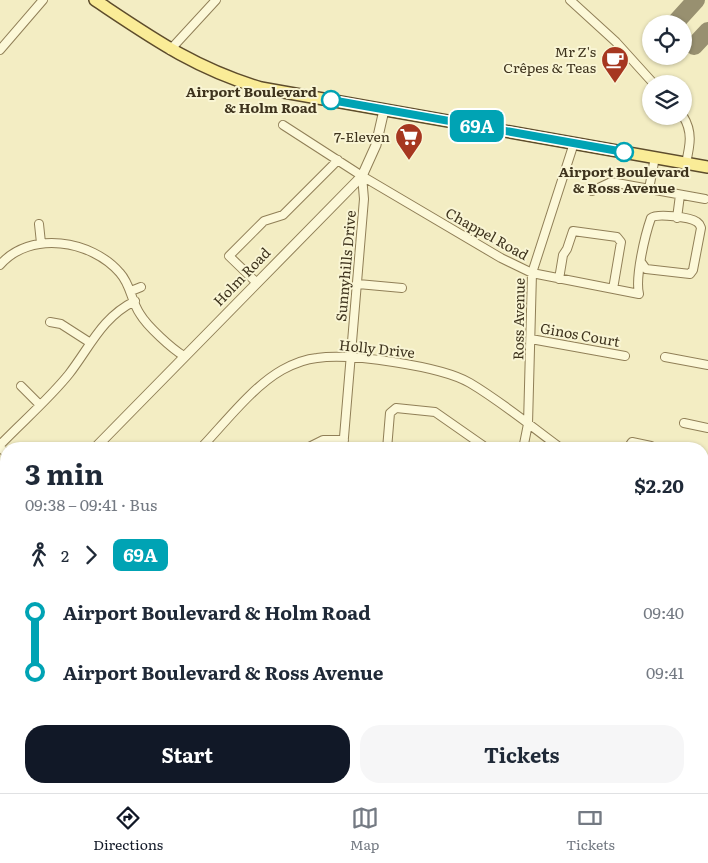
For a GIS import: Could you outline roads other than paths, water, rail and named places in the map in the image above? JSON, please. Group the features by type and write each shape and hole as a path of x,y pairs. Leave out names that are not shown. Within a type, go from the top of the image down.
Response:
{"main road":[{"path":"95,0 170,50 212,71 261,88 708,167"}],"street":[{"path":"0,50 42,0"},
{"path":"170,50 216,0"},
{"path":"570,0 616,42 646,75"},
{"name":"Holm Road","path":"101,442 362,176 376,145 384,110"},
{"name":"Chappel Road","path":"283,125 362,176 501,258 532,273 639,294 637,286 641,262"},
{"path":"686,163 691,143 688,125"},
{"name":"Ross Avenue","path":"525,442 528,424 532,273 574,143"},
{"path":"649,189 655,158"},
{"path":"257,282 229,256 264,221 283,215 338,160"},
{"name":"Sunnyhills Drive","path":"343,442 364,200 362,176"},
{"path":"592,191 612,182 705,199"},
{"path":"677,218 680,194"},
{"path":"657,214 694,220 700,226 692,272 684,275 646,268 641,262 650,218 657,214"},
{"path":"39,224 41,243"},
{"path":"559,279 563,255 573,231 609,236 619,238 621,242 613,289"},
{"path":"0,265 14,253 41,243 74,246 98,256 122,274 140,315 184,356"},
{"path":"358,284 402,288"},
{"path":"131,291 140,287"},
{"path":"4,442 69,374 89,342 125,306 135,301"},
{"path":"50,322 61,324 89,342"},
{"name":"Ginos Court","path":"531,339 625,356"},
{"name":"Holly Drive","path":"207,442 259,388 277,373 311,359 327,357 351,358 430,368 450,374 469,382 552,442"},
{"path":"665,357 708,366"},
{"path":"21,386 39,404"},
{"path":"388,442 390,413 396,408 435,412 478,442"},
{"path":"684,424 708,428"},
{"path":"319,442 323,440 331,442"}],"place":[{"name":"Mr Z's Crêpes & Teas","path":"615,84"},
{"name":"Airport Boulevard & Holm Road","path":"331,100"},
{"name":"Airport Boulevard & Ross Avenue","path":"624,152"},
{"name":"7-Eleven","path":"409,161"}]}
